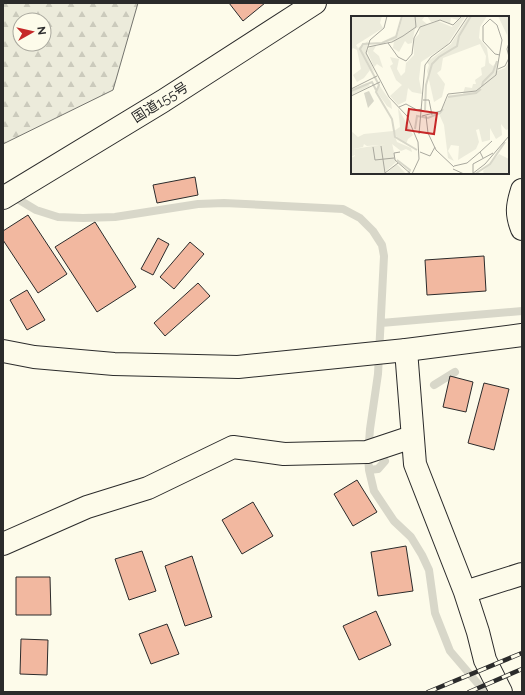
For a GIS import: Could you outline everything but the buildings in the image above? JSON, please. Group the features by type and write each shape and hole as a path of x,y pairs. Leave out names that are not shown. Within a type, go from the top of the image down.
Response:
{"main road":[{"name":"国道155号","path":"3,198 163,101 315,3"},
{"path":"522,190 518,202 517,217 522,229"},
{"path":"3,351 34,357 114,364 238,366 406,350 522,335"},
{"path":"406,350 415,464 465,592 485,660 501,692"},
{"path":"3,544 87,507 148,488 234,447 284,454 367,452 412,437"},
{"path":"465,592 522,574"}],"green space":[{"path":"3,3 138,3 113,90 3,144"}],"waterway":[{"path":"11,195 36,210 58,217 115,217 198,204 224,203 343,209 360,218 373,231 382,245 384,256 378,374 370,429 368,456 369,470 374,491 394,521 411,537 422,555 429,570 435,613 450,651 485,692"},
{"path":"381,323 522,311"},
{"path":"434,385 455,372"},
{"path":"369,470 378,469 385,461"}],"railway":[{"path":"428,692 522,653"},
{"path":"469,692 522,669"}]}
